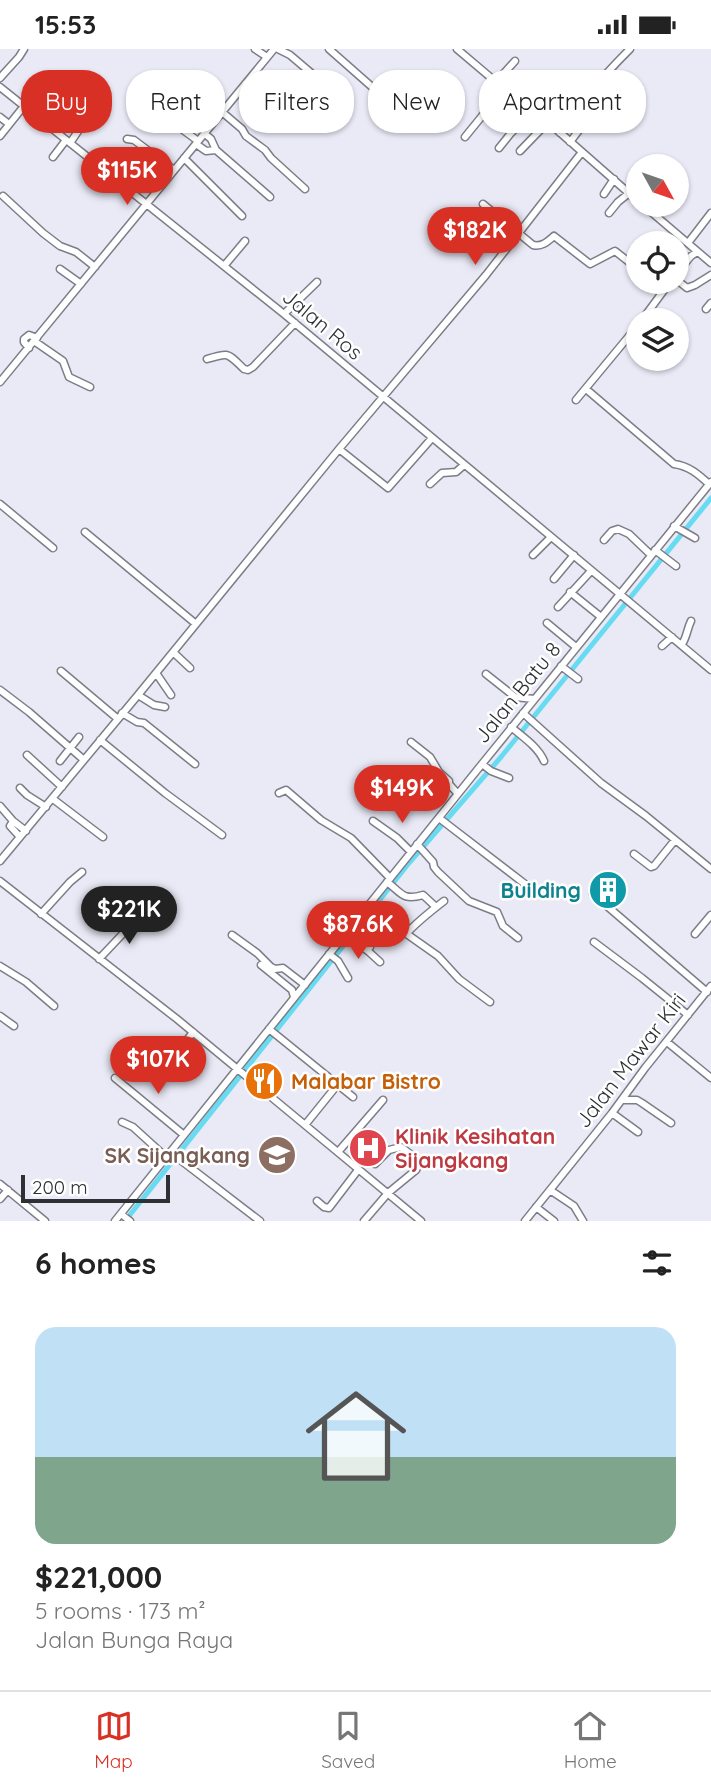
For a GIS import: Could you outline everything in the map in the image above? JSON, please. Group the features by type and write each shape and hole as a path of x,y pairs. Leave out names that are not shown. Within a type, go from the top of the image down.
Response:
{"street":[{"path":"0,78 24,49"},
{"path":"255,49 267,57"},
{"path":"256,70 276,49 290,55 308,70"},
{"path":"329,49 368,83"},
{"path":"610,70 630,49"},
{"path":"460,50 482,70"},
{"path":"507,70 515,61"},
{"name":"Jalan Ros","path":"0,87 21,104"},
{"path":"225,108 239,91"},
{"path":"0,136 21,110"},
{"path":"225,115 305,189"},
{"path":"0,117 9,124"},
{"path":"465,137 479,120"},
{"name":"Jalan Ros","path":"58,133 295,323 711,670"},
{"path":"53,157 75,133"},
{"path":"186,133 206,151 216,150"},
{"path":"499,148 511,133"},
{"path":"520,151 538,133"},
{"path":"549,136 554,133"},
{"path":"559,133 626,192"},
{"path":"570,142 577,133"},
{"path":"36,340 205,134 211,139 216,150 270,197"},
{"path":"127,139 134,140 174,170"},
{"path":"0,860 519,233 582,152"},
{"path":"184,158 242,216"},
{"path":"604,194 614,179"},
{"path":"3,196 43,233 60,246 76,252 95,267"},
{"path":"610,213 626,196"},
{"path":"482,204 533,245 539,246 554,236 590,264 615,251 626,260"},
{"path":"689,242 711,213"},
{"path":"657,217 674,231"},
{"path":"224,266 245,241"},
{"path":"689,244 711,263"},
{"path":"689,258 697,251"},
{"path":"60,268 80,284"},
{"path":"689,287 711,275"},
{"path":"284,314 317,282"},
{"path":"207,359 229,355 248,370 295,323"},
{"path":"0,382 29,348 24,342 29,335 63,361 69,377 90,387"},
{"path":"576,400 626,339"},
{"path":"586,389 674,464 690,468 710,483"},
{"path":"339,449 388,488 432,438"},
{"path":"430,484 442,473 456,472 464,465"},
{"name":"Jalan Batu 8","path":"115,1221 126,1218 172,1156 184,1135 239,1070 294,997 332,957 411,852 443,821 458,794 487,768 516,732 534,699 563,668 576,647 676,528 710,483"},
{"path":"0,504 53,548"},
{"path":"676,528 691,536"},
{"path":"604,540 612,531 618,529 676,566"},
{"path":"85,532 196,624"},
{"path":"533,555 551,537"},
{"path":"554,579 574,555"},
{"path":"558,607 591,571"},
{"path":"570,592 601,617"},
{"path":"682,644 687,637 691,621"},
{"path":"547,623 576,647"},
{"path":"662,646 672,637"},
{"path":"173,652 190,667"},
{"path":"563,668 575,677"},
{"path":"61,671 120,716 144,723 195,764"},
{"path":"156,673 171,695"},
{"path":"486,674 515,697 534,699"},
{"path":"0,690 84,759"},
{"path":"138,695 154,705 165,707"},
{"path":"525,715 601,783 708,867 711,857"},
{"path":"516,732 544,761"},
{"path":"60,761 79,737"},
{"path":"100,740 222,835"},
{"path":"411,742 430,757 458,794"},
{"path":"27,755 62,787"},
{"path":"487,768 509,778"},
{"path":"20,788 27,796 46,807"},
{"path":"279,793 286,790 321,820 351,838 405,897 423,895 436,907"},
{"path":"53,799 103,837"},
{"path":"0,806 26,831"},
{"path":"13,821 10,826 20,837"},
{"path":"373,821 411,852"},
{"path":"443,821 525,884"},
{"path":"634,855 651,867 654,866 675,840"},
{"path":"418,846 433,862 438,872 469,901 498,912 503,926 518,938"},
{"path":"41,913 82,871"},
{"path":"0,881 193,1032 421,1221"},
{"path":"593,894 709,989"},
{"path":"406,934 443,901"},
{"path":"99,959 132,924 142,909 147,907 156,912"},
{"path":"368,907 438,956 459,979 490,1002"},
{"path":"695,934 711,915"},
{"path":"350,934 370,947 380,962"},
{"path":"232,935 271,967 283,968 305,985"},
{"path":"594,942 688,1016"},
{"path":"332,957 348,978"},
{"path":"261,965 292,990 294,997"},
{"path":"0,966 26,982 54,1006"},
{"name":"Jalan Mawar Kiri","path":"525,1221 709,989"},
{"path":"0,1016 14,1027"},
{"path":"269,1029 353,1097"},
{"path":"170,1062 193,1032"},
{"path":"667,1042 711,1078"},
{"path":"115,1078 184,1135"},
{"path":"305,1125 334,1089"},
{"path":"338,1152 383,1100"},
{"path":"623,1100 636,1100 671,1123"},
{"path":"612,1113 638,1132"},
{"path":"122,1122 133,1127 260,1221"},
{"path":"364,1221 388,1193 416,1170 417,1162 401,1147 389,1150 375,1164"},
{"path":"317,1201 328,1208 358,1170"},
{"path":"0,1184 42,1220"},
{"path":"0,1199 8,1190"},
{"path":"550,1190 573,1206 583,1221"},
{"path":"536,1207 554,1221"}],"waterway":[{"path":"125,1221 409,863 501,757 711,498"}],"place":[{"name":"Building","path":"608,890"},
{"name":"Malabar Bistro","path":"264,1081"},
{"name":"Klinik Kesihatan Sijangkang","path":"368,1148"},
{"name":"SK Sijangkang","path":"277,1155"}]}
